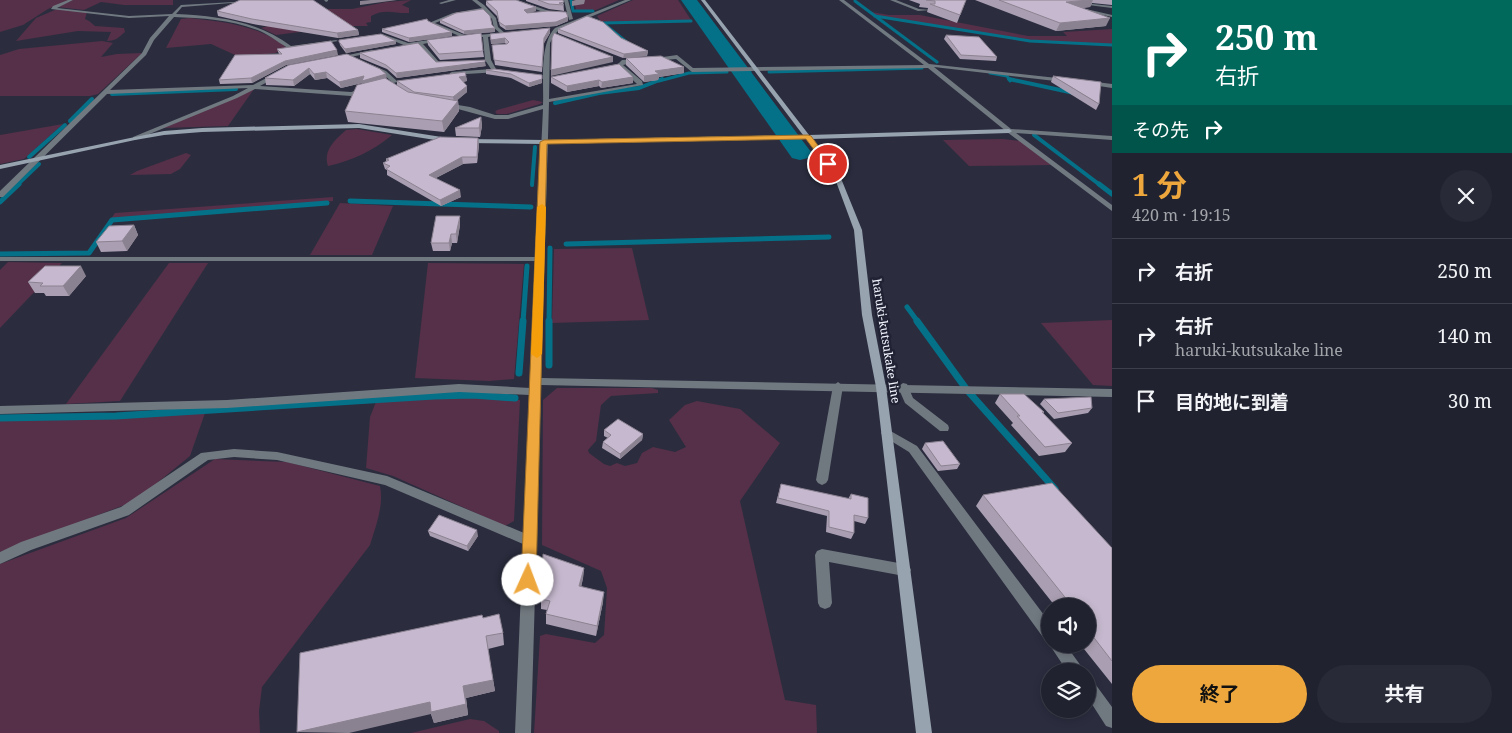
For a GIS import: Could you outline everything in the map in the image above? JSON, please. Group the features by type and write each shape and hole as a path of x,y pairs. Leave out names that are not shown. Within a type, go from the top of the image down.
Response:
{"main road":[{"name":"haruki-kutsukake line","path":"703,0 837,176 858,230 867,316 881,387 924,733"},
{"path":"0,167 135,138 164,133 202,130 343,126 377,128 447,140 544,142 777,138 1009,131"}],"street":[{"path":"71,0 52,9 81,10 128,17 171,16 226,21 264,30 282,40 290,48 337,46 344,40"},
{"path":"0,195 144,54 152,39 181,6 267,0"},
{"path":"441,3 454,0"},
{"path":"474,0 480,3 486,13 494,18 496,28 504,34"},
{"path":"513,0 548,12 569,14"},
{"path":"566,0 573,22"},
{"path":"523,733 548,43 552,34 557,29 629,0"},
{"path":"841,0 851,0"},
{"path":"841,0 928,65 1009,131 1112,209"},
{"path":"892,0 918,10 929,10"},
{"path":"1061,1 1112,7"},
{"path":"1061,1 1065,6 1112,16"},
{"path":"480,3 488,2"},
{"path":"466,37 431,23 455,14 484,9"},
{"path":"535,14 548,12"},
{"path":"395,47 511,33"},
{"path":"352,39 382,35 408,45"},
{"path":"485,35 488,60 494,70"},
{"path":"420,43 438,64 455,63"},
{"path":"337,46 346,57 356,60"},
{"path":"487,47 496,46"},
{"path":"326,60 381,50"},
{"path":"602,68 621,63 677,57 692,70 928,65 1071,81"},
{"path":"436,104 465,108 495,117 508,116 546,103 640,85 640,82 621,63 613,59"},
{"path":"480,60 488,60"},
{"path":"363,63 384,72 395,82"},
{"path":"448,74 494,70 510,72"},
{"path":"135,138 235,97 282,71"},
{"path":"538,75 556,78"},
{"path":"397,90 389,85 404,81"},
{"path":"1079,82 1112,86"},
{"path":"106,92 253,86 351,94 370,89"},
{"path":"1009,131 1112,138"},
{"path":"0,259 540,259"},
{"path":"822,480 838,386"},
{"path":"0,410 226,404 459,388 838,386 1112,393"},
{"path":"903,388 910,400 944,428"},
{"path":"1017,390 1030,404"},
{"path":"887,433 913,449 1041,623"},
{"path":"0,558 26,546 125,511 205,456 234,453 277,456 386,481 530,541"},
{"path":"825,603 822,555 904,570"},
{"path":"1096,697 1112,720"}],"shaded area":[{"path":"0,0 69,0 48,9 23,25 0,32"},
{"path":"73,0 173,0 173,5 124,5 101,2 84,10 57,7"},
{"path":"411,0 402,5 409,8 409,13 386,12 376,14 371,16 371,22 366,23 368,26 347,26 276,35 261,28 324,9 352,9 386,2"},
{"path":"574,0 619,0 596,10 576,10"},
{"path":"633,0 678,0 691,20 601,22 597,16"},
{"path":"57,9 87,12 85,19 95,26 124,28 125,32 110,41 107,41 111,32 78,31 16,41 36,18"},
{"path":"871,12 889,15 920,15 1028,36 1067,36 1063,32 1112,29 1112,45 1029,41 875,15"},
{"path":"189,18 228,23 253,29 276,40 287,48 275,53 242,57 211,44 166,48 181,19"},
{"path":"102,41 113,43 101,57 142,53 98,94 90,96 0,96 0,55 19,49"},
{"path":"254,89 228,126 163,128"},
{"path":"533,100 543,102 507,114 497,114 495,112 497,110"},
{"path":"63,124 24,159 0,164 0,135"},
{"path":"357,129 392,135 362,155 328,166 327,155 334,142 346,130"},
{"path":"1003,139 1020,141 1051,165 969,166 943,140"},
{"path":"186,153 191,155 180,169 171,174 130,175 137,171"},
{"path":"333,197 333,201 110,220 115,213"},
{"path":"340,203 393,206 372,255 310,255"},
{"path":"632,248 649,320 552,323 554,249"},
{"path":"8,262 62,263 0,328 0,270"},
{"path":"169,263 208,263 120,401 66,404"},
{"path":"428,263 524,264 514,379 489,381 415,378"},
{"path":"1112,320 1112,386 1093,385 1041,323"},
{"path":"557,388 652,388 658,390 658,393 611,396 601,405 596,441 588,450 589,453 604,464 610,466 617,463 625,466 637,463 642,453 653,447 675,452 686,447 669,420 685,405 697,401 740,409 780,443 740,501 785,700 816,705 817,733 534,733 540,636 546,634 595,643 604,635 607,588 601,571 542,545 543,400"},
{"path":"471,397 520,400 514,521 505,526 393,476 366,468 370,417 376,402"},
{"path":"205,413 190,456 135,501 0,552 0,420 114,418"},
{"path":"215,459 287,462 380,486 380,508 370,545 262,687 259,711 260,733 0,733 0,564 126,518"},
{"path":"470,719 484,721 499,731 499,733 411,733"}],"building":[{"path":"240,0 313,0 358,30 337,33 252,19 217,11"},
{"path":"516,0 536,7 524,10 527,13 566,12 568,17 556,22 505,26 499,22 497,11 486,1"},
{"path":"538,0 563,0 564,2 559,3 564,5 549,4"},
{"path":"926,0 966,0 960,15 930,4 935,4 935,1"},
{"path":"999,0 1089,0 1066,2 1110,18 1060,23"},
{"path":"483,9 490,16 492,25 495,28 464,31 440,20 456,13"},
{"path":"587,16 603,22 621,38 648,51 624,54 558,29"},
{"path":"427,19 452,32 409,38 382,29"},
{"path":"550,28 544,38 542,67 494,60 492,45 507,44 509,42 505,38 491,40 490,34"},
{"path":"481,33 483,51 439,54 427,40"},
{"path":"554,33 613,57 551,70 552,38"},
{"path":"381,34 396,41 345,49 339,42 339,40"},
{"path":"946,35 979,37 997,57 961,55"},
{"path":"331,41 337,50 285,61 251,78 219,80 235,55 282,54 277,49"},
{"path":"418,43 436,62 485,60 485,62 396,73 386,65 360,53"},
{"path":"347,54 380,69 386,74 362,81 364,76 339,82 326,72 314,74 309,68 293,80 265,78 289,65"},
{"path":"661,56 684,67 655,71 659,74 644,76 626,58"},
{"path":"619,64 633,77 602,82 599,80 567,86 551,77"},
{"path":"494,69 542,75 542,79 529,83 511,74 486,70"},
{"path":"465,72 466,76 459,77 467,86 453,97 414,92 397,81"},
{"path":"1053,76 1101,82 1099,104"},
{"path":"385,78 408,92 458,101 442,121 345,111 357,85"},
{"path":"481,117 479,128 455,128"},
{"path":"440,137 478,138 477,157 462,157 429,175 460,190 440,200 386,169 390,166 383,163 389,160 386,159"},
{"path":"436,216 460,216 456,234 451,234 449,243 431,243"},
{"path":"134,225 122,241 96,242 109,226"},
{"path":"45,266 81,266 63,286 40,286 43,283 28,282"},
{"path":"1000,394 1024,394 1044,412 1042,412 1072,443 1045,447"},
{"path":"1091,397 1092,408 1058,413 1044,399"},
{"path":"618,419 643,434 620,454 603,442 611,435 604,430"},
{"path":"943,441 960,464 941,466 925,443"},
{"path":"1052,483 1112,548 1112,661 1096,640 1096,598 1066,598 983,495"},
{"path":"781,484 851,499 851,494 868,498 868,518 854,515 854,533 829,527 829,511 778,498"},
{"path":"439,515 477,530 467,546 428,531"},
{"path":"543,554 584,568 579,586 604,592 597,626 546,614 550,601 541,599"},
{"path":"499,614 503,633 486,636 493,680 463,686 466,704 431,712 430,702 297,732 300,653 482,615 483,618"}],"waterway":[{"path":"571,0 573,11 593,11"},
{"path":"689,0 800,153"},
{"path":"855,1 875,16"},
{"path":"875,16 1030,41 1112,45"},
{"path":"875,16 937,62"},
{"path":"629,44 603,23 691,21"},
{"path":"769,72 922,68"},
{"path":"659,81 689,73 727,72"},
{"path":"736,72 750,72"},
{"path":"990,73 1007,76 1010,81"},
{"path":"555,103 599,93 639,88 662,79"},
{"path":"1009,79 1074,93"},
{"path":"112,94 236,89"},
{"path":"70,121 92,99"},
{"path":"29,157 65,125"},
{"path":"1034,135 1100,185"},
{"path":"532,185 535,147"},
{"path":"17,185 39,164"},
{"path":"0,202 19,184"},
{"path":"1099,184 1112,194"},
{"path":"350,201 531,207"},
{"path":"0,254 89,253 112,220 327,203"},
{"path":"566,244 829,237"},
{"path":"549,322 550,248"},
{"path":"523,322 527,266"},
{"path":"907,307 918,322"},
{"path":"519,373 523,321"},
{"path":"917,321 967,390 1055,489"},
{"path":"549,322 549,365"},
{"path":"0,418 116,416 434,396 473,395 515,398"}],"slow traffic":[{"path":"537,354 542,207"}],"route":[{"path":"528,580 544,142 808,137 828,164"}]}
